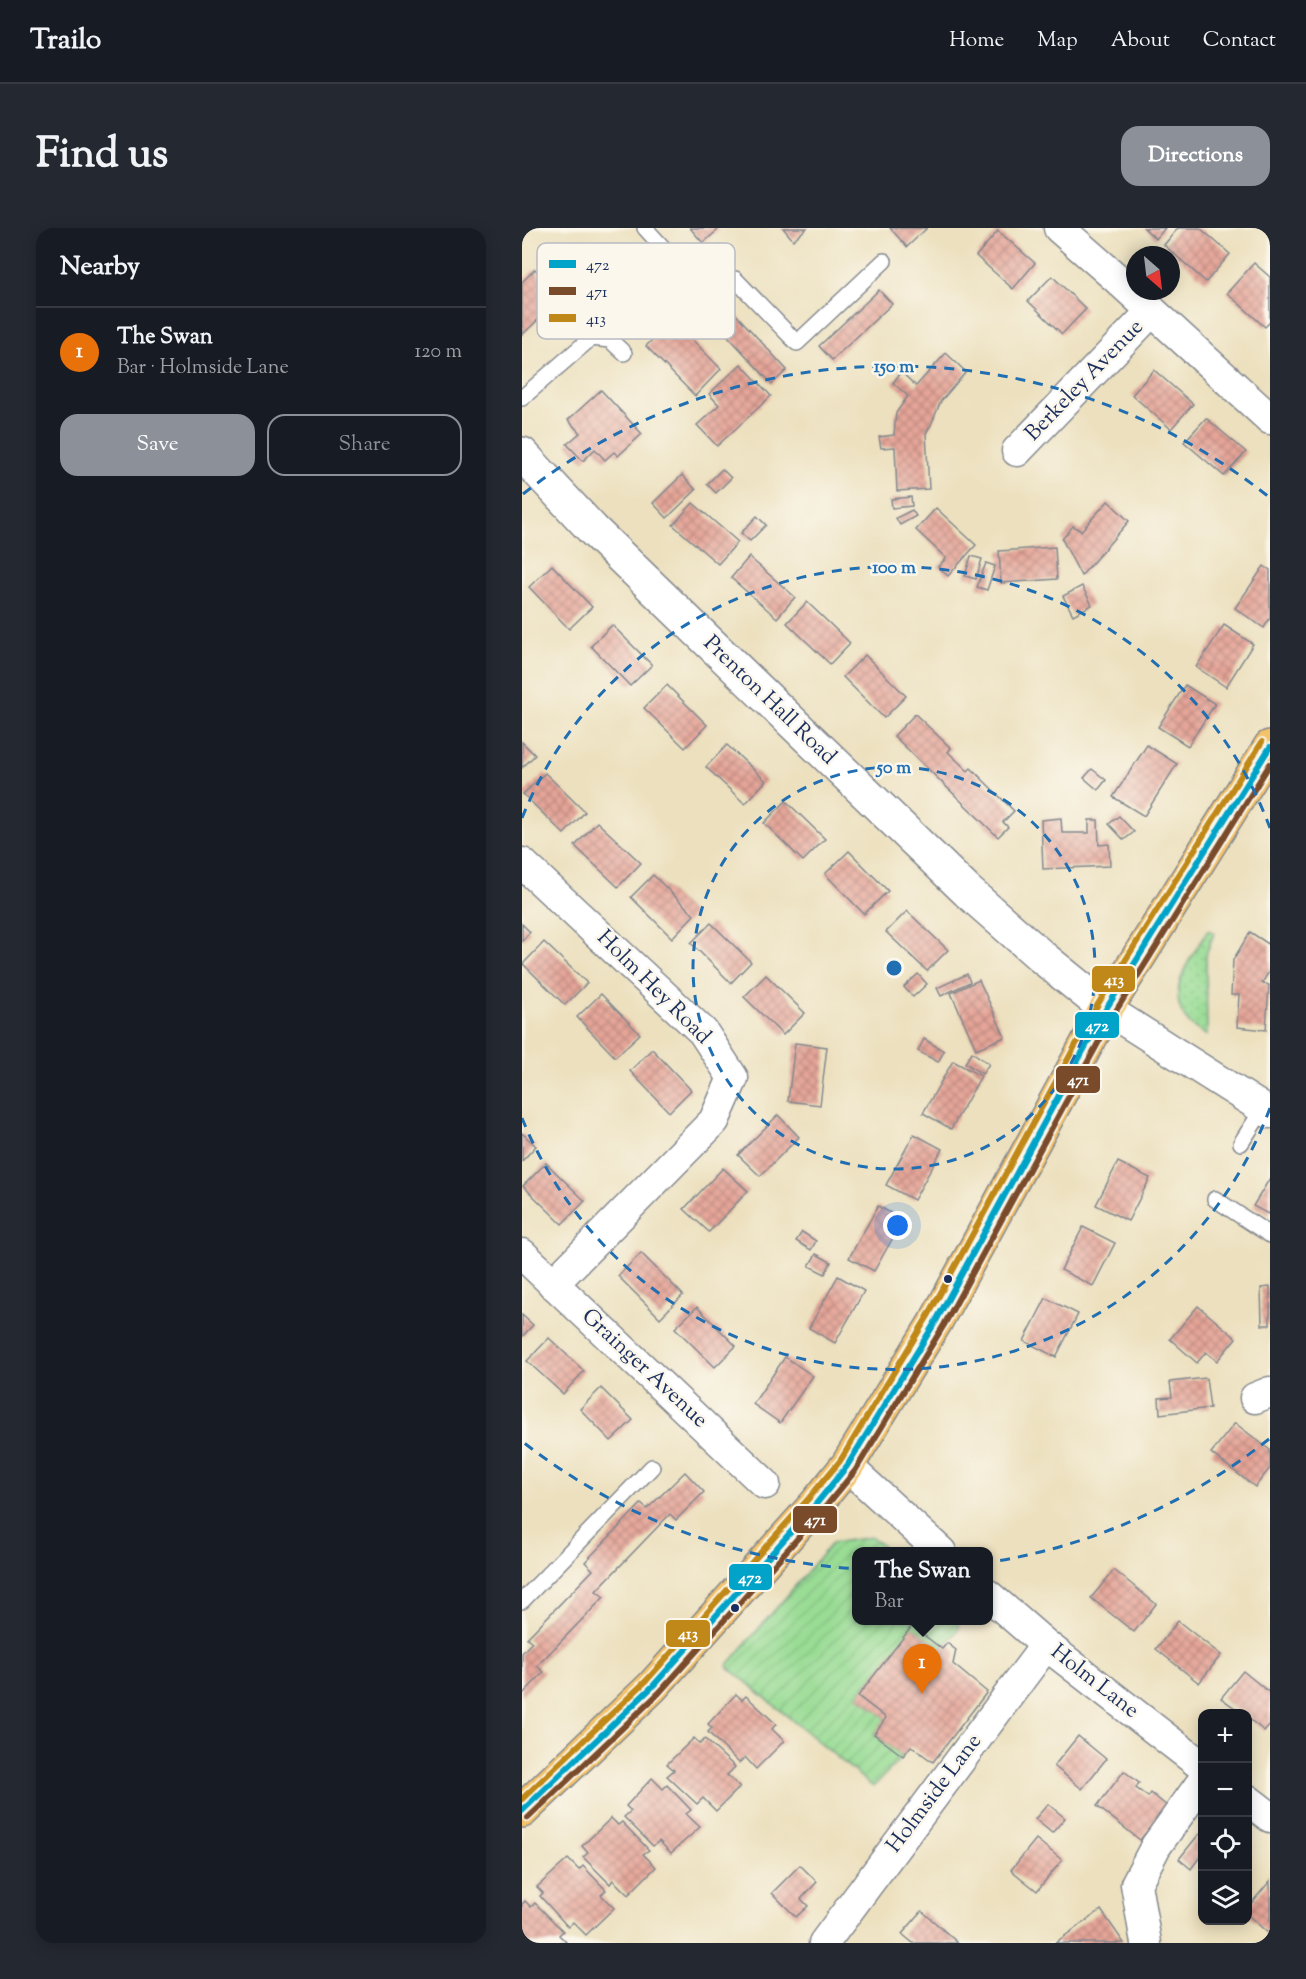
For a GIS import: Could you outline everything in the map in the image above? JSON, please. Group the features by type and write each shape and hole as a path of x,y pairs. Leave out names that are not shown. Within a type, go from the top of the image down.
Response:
{"highway":[{"path":"522,1811 652,1687 811,1510 847,1466 936,1321 1106,1009 1270,747"}],"street":[{"path":"1059,228 1270,419"},
{"name":"Berkeley Avenue","path":"1017,451 1152,311"},
{"name":"Prenton Hall Road","path":"522,454 593,530 959,883 1042,957 1106,1009"},
{"name":"Holm Hey Road","path":"522,863 703,1032 733,1078 714,1121 552,1284"},
{"path":"1106,1009 1267,1111"},
{"name":"Grainger Avenue","path":"522,1254 765,1484"},
{"path":"847,1466 936,1547"},
{"name":"Holm Lane","path":"993,1599 1046,1644 1199,1763"},
{"name":"Holmside Lane","path":"824,1943 1046,1644"},
{"path":"1146,1943 1136,1884 1156,1845 1198,1789"},
{"path":"1252,1803 1270,1817"}],"lane":[{"path":"645,228 659,243"},
{"path":"735,279 797,343 884,261"},
{"path":"522,398 590,339"},
{"path":"600,339 610,340 624,353"},
{"path":"1241,1143 1267,1111"},
{"path":"1215,1199 1270,1235"},
{"path":"522,1601 652,1467"}],"green space":[{"path":"1208,930 1214,933 1206,954 1207,1036 1191,1025 1182,1013 1178,1001 1182,976 1187,964"},
{"path":"872,1537 883,1547 852,1547 852,1625 959,1625 959,1628 942,1649 912,1627 858,1696 886,1718 874,1734 903,1756 873,1787 727,1666 832,1543"}],"building":[{"path":"690,228 720,228 703,243"},
{"path":"783,228 807,228 793,240"},
{"path":"890,228 927,228 907,247"},
{"path":"1144,228 1165,228 1156,239"},
{"path":"1178,228 1200,228 1230,254 1206,282 1180,259 1180,246 1164,245"},
{"path":"998,231 1035,263 1013,289 976,256"},
{"path":"1254,263 1270,277 1270,322 1265,327 1227,293"},
{"path":"535,269 537,271 537,321 522,335 522,282"},
{"path":"1052,276 1086,309 1062,334 1028,301"},
{"path":"879,290 892,304 832,360 819,346"},
{"path":"735,313 787,370 772,384 731,339 735,339"},
{"path":"653,339 692,339 721,369 695,396 646,346"},
{"path":"946,353 966,372 941,401 926,433 929,489 897,491 895,447 881,448 879,437 894,435 896,413 908,396 893,383 901,372 916,386"},
{"path":"741,364 771,396 717,446 697,425 719,405 709,394"},
{"path":"1154,370 1193,404 1171,429 1132,395"},
{"path":"601,390 642,434 618,456 614,452 605,460 595,449 583,461 567,444 580,433 568,420"},
{"path":"1206,418 1246,452 1224,476 1184,442"},
{"path":"722,469 731,478 716,493 707,484"},
{"path":"682,475 696,490 667,518 653,503"},
{"path":"911,497 912,506 892,508 891,499"},
{"path":"1108,501 1129,521 1081,576 1062,539 1073,526 1081,531"},
{"path":"693,503 738,542 718,564 673,525"},
{"path":"936,508 976,545 948,576 938,567 946,558 916,530"},
{"path":"912,510 916,516 900,525 896,518"},
{"path":"757,516 766,525 750,541 741,533"},
{"path":"1055,547 1057,579 1001,583 999,551"},
{"path":"971,556 982,559 976,579 965,576"},
{"path":"749,557 795,597 777,618 731,578"},
{"path":"986,563 995,566 987,590 977,587"},
{"path":"552,565 592,607 569,629 529,587"},
{"path":"1264,566 1270,570 1270,618 1264,628 1235,608"},
{"path":"1082,586 1092,605 1073,615 1063,596"},
{"path":"807,602 850,643 830,664 787,623"},
{"path":"612,625 652,665 630,686 591,646"},
{"path":"1224,625 1253,644 1226,687 1196,667"},
{"path":"865,655 906,696 884,718 843,677"},
{"path":"667,685 707,725 685,748 644,708"},
{"path":"1185,685 1215,704 1188,746 1158,727"},
{"path":"915,714 951,748 948,752 968,771 971,768 1014,811 1003,822 1008,827 998,837 894,736"},
{"path":"522,742 535,755 522,768"},
{"path":"727,745 766,781 745,804 706,767"},
{"path":"1147,745 1177,764 1144,816 1113,797"},
{"path":"1092,769 1106,780 1098,790 1084,778"},
{"path":"545,773 585,812 564,834 523,794"},
{"path":"786,801 825,839 803,861 764,823"},
{"path":"1119,816 1134,832 1124,840 1109,824"},
{"path":"1061,818 1062,833 1089,833 1089,820 1098,820 1099,845 1109,844 1110,866 1043,869 1041,820"},
{"path":"597,822 641,863 618,887 575,846"},
{"path":"849,851 888,891 864,914 825,874"},
{"path":"653,875 694,915 672,938 631,897"},
{"path":"907,911 948,950 927,971 886,932"},
{"path":"711,923 751,962 731,983 691,943"},
{"path":"522,924 530,932 522,941"},
{"path":"1250,932 1270,945 1270,970 1262,983 1269,985 1266,1030 1237,1027 1239,995 1231,995 1233,960"},
{"path":"544,942 587,983 565,1005 523,964"},
{"path":"918,974 927,984 913,997 904,987"},
{"path":"967,974 970,982 941,996 937,988"},
{"path":"766,975 805,1013 783,1035 744,997"},
{"path":"979,980 1005,1037 976,1049 951,993"},
{"path":"601,994 640,1034 615,1057 577,1017"},
{"path":"924,1039 944,1051 938,1062 918,1051"},
{"path":"795,1043 827,1047 820,1105 788,1101"},
{"path":"652,1049 691,1090 669,1112 630,1071"},
{"path":"972,1052 989,1064 982,1074 965,1063"},
{"path":"953,1061 981,1076 951,1129 923,1113"},
{"path":"778,1115 799,1137 760,1176 738,1155"},
{"path":"522,1133 536,1146 522,1161"},
{"path":"914,1134 942,1149 914,1200 886,1185"},
{"path":"1118,1162 1150,1178 1128,1221 1096,1205"},
{"path":"546,1163 585,1201 562,1224 523,1186"},
{"path":"723,1168 748,1191 709,1232 684,1209"},
{"path":"1270,1178 1270,1215 1253,1206"},
{"path":"878,1206 903,1220 874,1271 849,1258"},
{"path":"1083,1227 1115,1243 1093,1286 1061,1270"},
{"path":"802,1232 816,1241 811,1250 796,1241"},
{"path":"641,1253 683,1295 660,1318 618,1276"},
{"path":"816,1254 831,1262 825,1274 809,1266"},
{"path":"838,1276 864,1291 835,1343 809,1328"},
{"path":"1270,1287 1270,1325 1262,1325 1261,1288"},
{"path":"1046,1298 1078,1314 1056,1357 1024,1341"},
{"path":"1198,1306 1236,1338 1217,1361 1206,1352 1197,1363 1170,1339"},
{"path":"697,1307 736,1346 715,1367 675,1328"},
{"path":"522,1315 533,1325 522,1337"},
{"path":"549,1338 584,1371 563,1394 527,1361"},
{"path":"785,1357 813,1376 780,1423 753,1404"},
{"path":"1206,1378 1210,1408 1160,1414 1159,1398 1172,1397 1170,1382"},
{"path":"601,1388 633,1420 611,1441 580,1409"},
{"path":"1235,1423 1270,1450 1270,1468 1255,1487 1211,1453"},
{"path":"685,1472 704,1492 676,1520 670,1514 596,1591 604,1597 537,1666 544,1672 522,1695 522,1653 532,1642 527,1638 593,1570 585,1562 641,1504 647,1509"},
{"path":"1114,1570 1156,1604 1134,1632 1091,1598"},
{"path":"1178,1621 1221,1655 1199,1683 1156,1649"},
{"path":"912,1626 942,1649 947,1643 956,1650 953,1664 987,1692 933,1762 911,1746 903,1756 874,1734 886,1718 858,1696"},
{"path":"1243,1671 1270,1693 1270,1724 1264,1731 1252,1721 1252,1709 1236,1709 1221,1698"},
{"path":"736,1694 742,1700 746,1696 776,1724 772,1729 784,1741 756,1769 745,1757 739,1763 708,1732 712,1728 708,1724"},
{"path":"1078,1736 1106,1759 1082,1789 1054,1766"},
{"path":"694,1738 700,1744 705,1739 735,1767 727,1775 740,1787 716,1811 703,1798 697,1804 667,1776 674,1770 667,1764"},
{"path":"1124,1771 1139,1783 1136,1788 1148,1797 1151,1793 1167,1806 1140,1840 1097,1806"},
{"path":"652,1778 663,1789 667,1785 691,1810 686,1814 700,1827 671,1853 659,1841 653,1846 624,1817 631,1811 626,1806"},
{"path":"1048,1804 1065,1818 1052,1833 1035,1819"},
{"path":"611,1818 618,1825 622,1822 649,1850 643,1854 656,1867 628,1895 613,1880 610,1884 583,1857 588,1853 582,1846"},
{"path":"1198,1835 1198,1859 1191,1869 1179,1859"},
{"path":"1036,1839 1062,1860 1037,1891 1011,1870"},
{"path":"568,1859 579,1870 583,1866 606,1890 601,1895 614,1908 586,1935 573,1922 568,1927 540,1896 543,1893 537,1887"},
{"path":"800,1865 817,1882 801,1899 808,1906 796,1917 772,1893"},
{"path":"1270,1881 1270,1935 1252,1919 1252,1902"},
{"path":"525,1901 531,1907 535,1903 563,1931 559,1935 567,1943 522,1943 522,1904"},
{"path":"1101,1910 1124,1943 1055,1943"},
{"path":"922,1911 958,1943 913,1943 902,1934"}],"transit line":[{"name":"413","path":"522,1799 646,1681 840,1461 928,1316 1098,1004 1262,742"},
{"name":"472","path":"522,1811 652,1687 816,1504 847,1466 936,1321 1106,1009 1270,747"},
{"name":"471","path":"528,1818 659,1693 823,1510 855,1471 944,1325 1114,1014 1270,764"}],"place":[{"name":"The Swan","path":"922,1694"}]}
